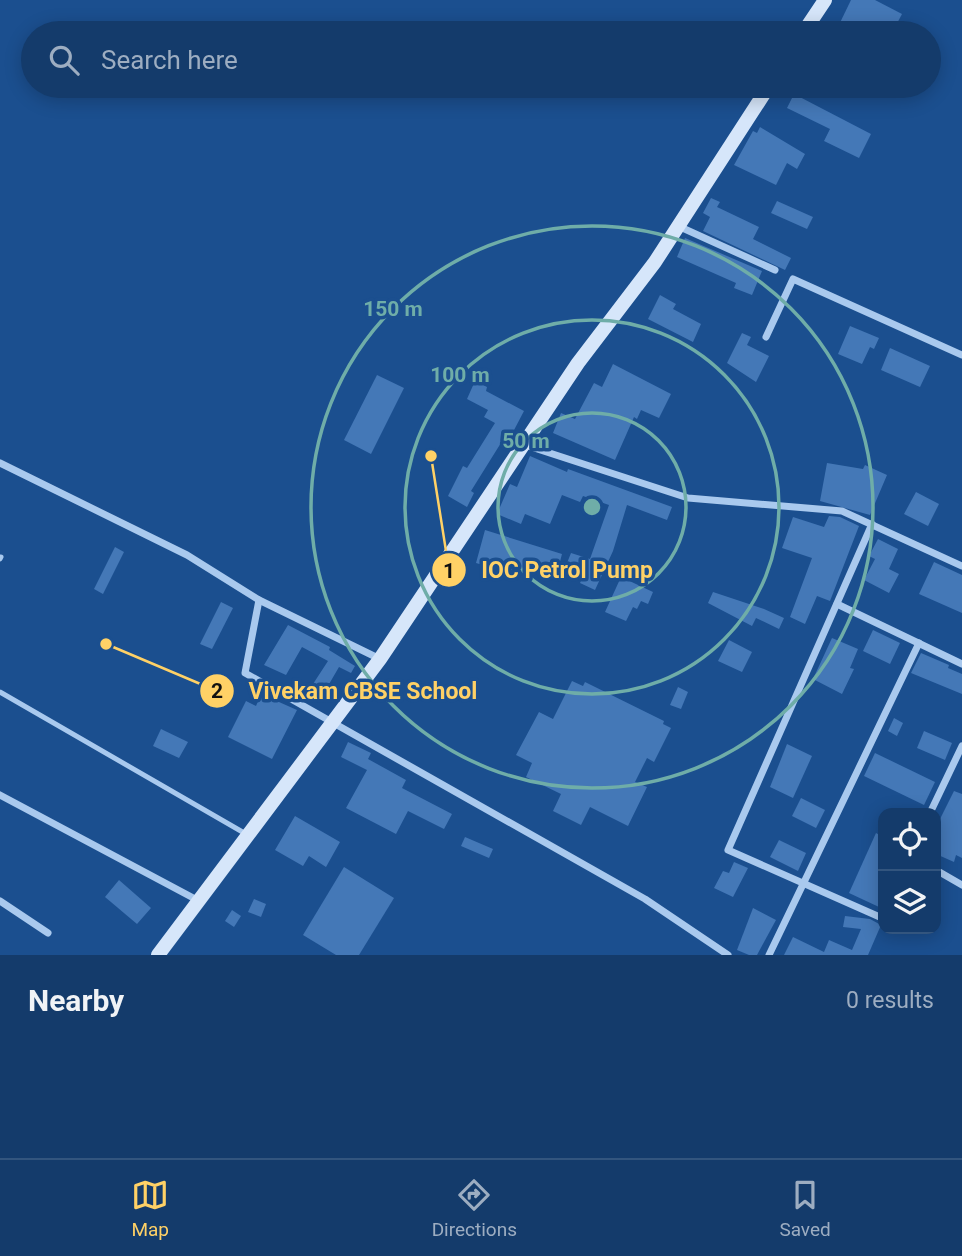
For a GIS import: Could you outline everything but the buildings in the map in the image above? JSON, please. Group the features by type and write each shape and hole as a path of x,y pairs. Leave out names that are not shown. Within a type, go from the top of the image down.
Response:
{"main road":[{"path":"811,21 825,0"},
{"path":"158,955 380,659 578,363 655,262 761,98"}],"street":[{"path":"678,226 775,270"},
{"path":"766,337 793,279 962,355"},
{"path":"522,444 688,498 842,511 962,566"},
{"path":"0,463 187,555 259,600 380,659"},
{"path":"872,524 728,850 878,916"},
{"path":"259,600 245,673 331,725 645,899 723,953"},
{"path":"837,604 962,664"},
{"path":"769,955 919,643"},
{"path":"932,808 962,746"},
{"path":"0,794 199,901"},
{"path":"938,871 962,885"},
{"path":"0,901 48,933"}],"lane":[{"path":"0,692 249,835"}],"place":[{"name":"IOC Petrol Pump","path":"431,456"},
{"name":"Vivekam CBSE School","path":"106,644"}]}
